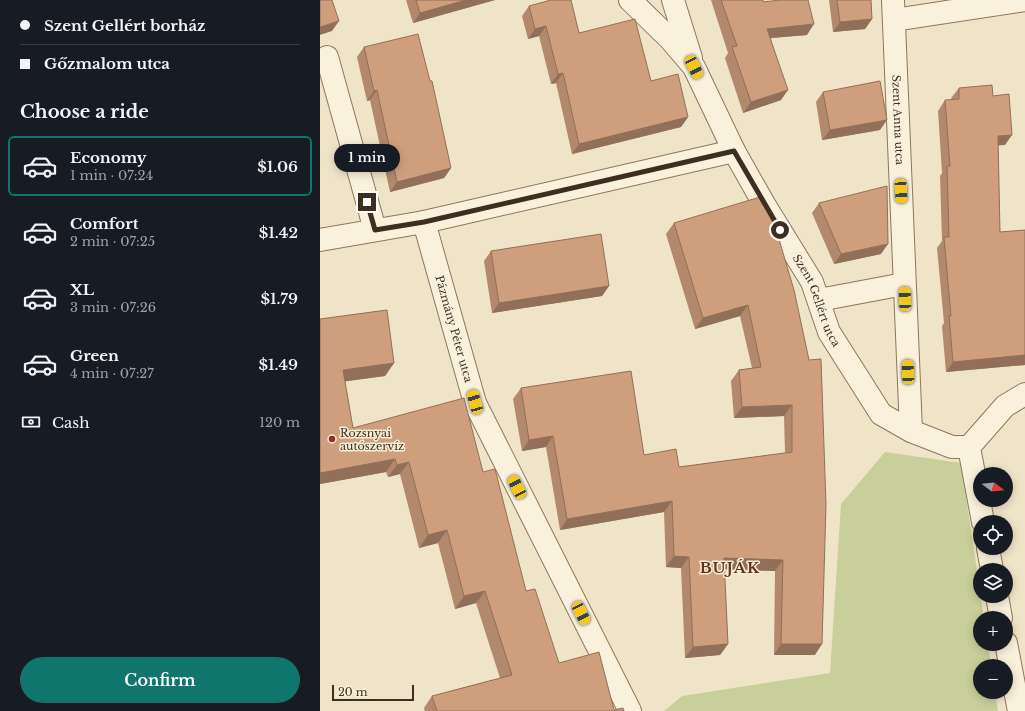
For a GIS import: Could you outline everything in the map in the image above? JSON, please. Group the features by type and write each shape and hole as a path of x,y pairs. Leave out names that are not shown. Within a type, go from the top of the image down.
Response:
{"street":[{"name":"Szent Gellért utca","path":"630,0 670,39 694,67 734,151 764,204 812,282 829,332 881,414 911,431 952,447 969,447"},
{"path":"674,0 694,67"},
{"path":"894,10 1025,0"},
{"name":"Szent Anna utca","path":"894,10 911,431"},
{"path":"327,57 375,230"},
{"path":"320,240 424,222 734,151"},
{"name":"Pázmány Péter utca","path":"424,222 475,402 630,711"},
{"path":"819,300 904,284"},
{"path":"982,515 969,447 1005,406 1025,394"},
{"path":"1008,651 1019,711"}],"green space":[{"path":"885,452 961,463 973,544 973,555 975,555 976,563 973,563 973,603 982,603 983,611 973,611 973,651 989,651 990,659 973,659 973,699 996,699 998,711 664,711 682,696 830,673 841,504"}],"building":[{"path":"320,0 332,0 339,21 320,27"},
{"path":"416,0 466,0 420,13"},
{"path":"551,0 571,0 579,33 635,19 651,81 678,74 688,117 579,144 563,73 558,74 546,26 535,29 529,6"},
{"path":"721,0 763,0 763,2 780,0 808,0 814,24 767,29 788,90 751,102 732,47 737,46"},
{"path":"837,0 871,0 872,19 840,22"},
{"path":"418,34 430,81 432,81 451,168 397,182 377,90 374,91 364,47"},
{"path":"880,81 887,120 830,130 823,92"},
{"path":"992,85 993,96 1009,94 1012,135 998,136 1000,232 1025,230 1025,355 953,362 949,316 951,316 944,237 949,237 947,166 950,166 945,100 959,99 959,88"},
{"path":"887,186 888,244 841,254 819,203"},
{"path":"760,197 773,219 794,290 809,360 821,359 826,505 822,644 781,644 783,560 724,558 728,644 693,647 689,557 674,556 672,501 567,519 553,436 529,440 521,388 631,371 644,455 676,449 679,467 792,452 792,405 742,407 739,370 761,367 748,305 703,318 674,223"},
{"path":"601,234 609,286 499,303 491,251"},
{"path":"387,310 394,363 343,370 353,428 464,398 483,472 495,469 526,591 535,589 559,663 599,652 614,710 623,708 624,711 437,711 432,696 512,675 485,591 464,596 447,530 428,535 409,462 397,465 395,459 320,473 320,319"}],"place":[{"name":"Rozsnyai autószervíz","path":"332,439"}],"district":[{"name":"BUJÁK","path":"730,568"}],"route":[{"path":"367,202 375,230 424,222 734,151 780,230"}]}
